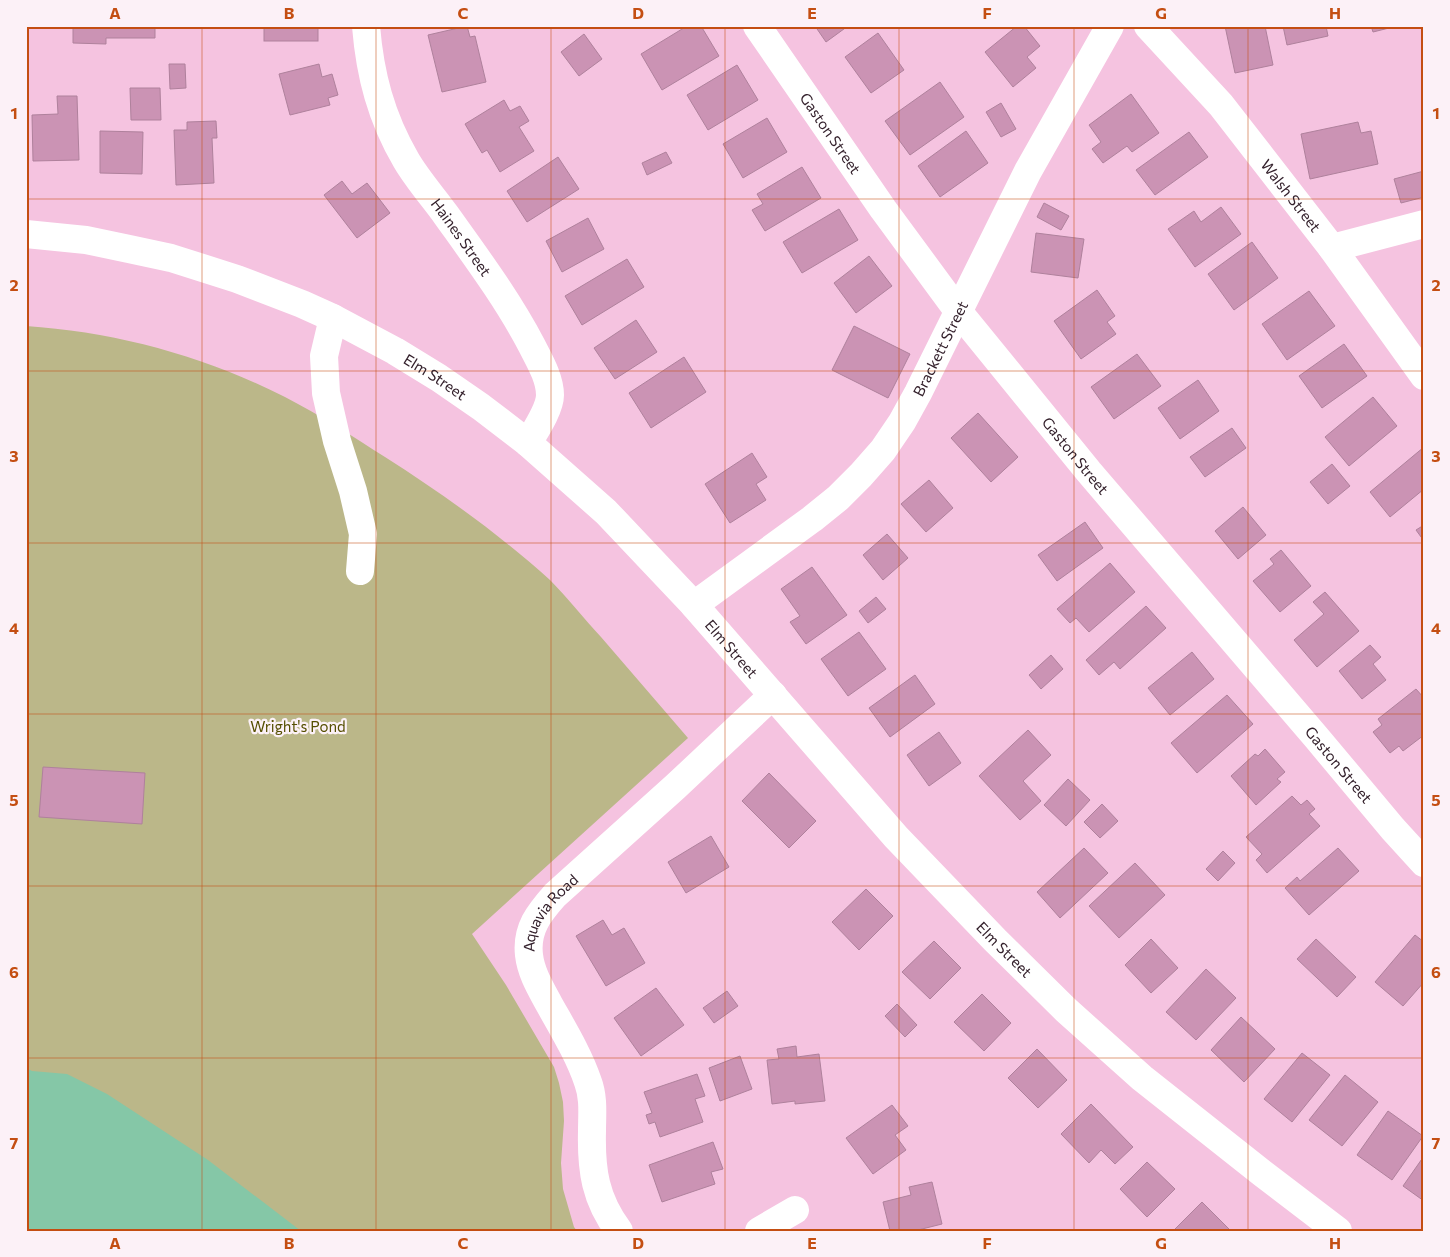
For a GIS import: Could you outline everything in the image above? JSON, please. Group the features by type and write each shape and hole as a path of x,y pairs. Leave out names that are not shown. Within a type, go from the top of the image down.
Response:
{"street":[{"name":"Haines Street","path":"366,26 372,75 391,131 407,161 519,321 539,359 546,377 550,396 528,444"},
{"name":"Gaston Street","path":"757,26 882,209 958,311 1090,472 1424,863"},
{"name":"Brackett Street","path":"694,606 838,498 862,475 883,450 902,422 1028,171 1110,26"},
{"name":"Walsh Street","path":"1148,26 1221,105 1332,248 1424,376"},
{"path":"1332,248 1424,224"},
{"name":"Elm Street","path":"26,234 86,240 171,258 237,278 333,318 395,351 481,407 528,444 606,512 694,606 896,837 995,940 1066,1010 1142,1078 1338,1231"},
{"path":"333,318 324,356 326,393 337,441 353,491 363,534 360,571"},
{"name":"Aquavia Road","path":"619,1231 603,1207 593,1172 591,1157 592,1101 589,1084 573,1048 531,966 528,949 533,925 539,913 555,895 774,696"},
{"path":"759,1231 795,1210"}],"green space":[{"name":"Wright's Pond","path":"26,326 60,329 126,340 191,358 223,369 285,397 348,434 407,471 470,515 550,580 688,738 472,934 506,985 554,1067 563,1102 564,1121 561,1163 563,1189 574,1227 577,1231 26,1231"}],"shaded area":[{"path":"26,1068 32,1071 67,1074 107,1094 208,1160 301,1231 26,1231"}],"building":[{"path":"73,26 155,26 155,38 106,38 106,44 73,43"},
{"path":"264,26 318,26 318,41 264,41"},
{"path":"467,26 470,37 475,36 486,82 442,92 428,35"},
{"path":"687,26 701,26 719,56 662,90 641,54"},
{"path":"815,26 848,26 826,42"},
{"path":"1017,26 1024,26 1040,46 1027,57 1036,68 1013,87 985,52"},
{"path":"1225,26 1265,26 1273,65 1235,73"},
{"path":"1283,26 1326,26 1328,36 1287,45"},
{"path":"1371,26 1397,26 1373,32"},
{"path":"878,33 904,70 871,93 845,57"},
{"path":"584,34 602,59 579,76 561,52"},
{"path":"169,64 185,64 186,88 170,89"},
{"path":"319,64 322,77 332,74 338,95 328,98 330,105 290,115 279,74"},
{"path":"737,65 758,100 708,130 687,95"},
{"path":"940,82 964,117 910,155 885,121"},
{"path":"130,88 160,88 161,120 131,120"},
{"path":"1131,94 1159,133 1132,152 1127,146 1103,163 1092,149 1101,142 1089,125"},
{"path":"57,96 77,96 79,160 33,161 32,115 58,114"},
{"path":"504,100 510,111 520,106 529,121 519,127 534,151 500,172 487,150 482,153 465,124"},
{"path":"1001,103 1016,129 1001,137 986,112"},
{"path":"767,118 787,152 743,178 723,144"},
{"path":"216,121 217,138 212,138 214,183 176,185 174,130 187,130 187,122"},
{"path":"1358,122 1361,133 1371,131 1378,164 1310,179 1301,134"},
{"path":"100,131 143,132 142,174 100,173"},
{"path":"966,131 988,163 940,197 918,166"},
{"path":"1189,132 1208,157 1155,195 1136,170"},
{"path":"666,152 672,163 647,175 642,163"},
{"path":"558,157 579,189 527,222 507,191"},
{"path":"802,167 821,198 765,231 752,210 763,204 757,194"},
{"path":"1424,171 1424,197 1401,203 1394,179"},
{"path":"342,181 352,194 367,183 390,213 357,238 324,195"},
{"path":"1044,203 1069,216 1061,230 1037,217"},
{"path":"1221,207 1241,234 1195,267 1168,229 1194,211 1201,222"},
{"path":"839,209 858,240 802,273 783,242"},
{"path":"588,218 604,249 562,272 546,241"},
{"path":"1036,233 1084,239 1078,278 1031,272"},
{"path":"1252,242 1278,278 1234,310 1208,274"},
{"path":"869,256 892,286 856,313 834,283"},
{"path":"627,259 644,287 582,325 565,296"},
{"path":"1097,290 1115,316 1107,322 1116,334 1081,359 1054,321"},
{"path":"1309,291 1335,326 1287,360 1262,324"},
{"path":"636,320 657,352 615,379 594,348"},
{"path":"854,326 910,354 888,398 832,370"},
{"path":"1344,344 1367,376 1322,408 1299,376"},
{"path":"1137,354 1161,386 1114,419 1091,387"},
{"path":"684,357 706,392 651,428 629,393"},
{"path":"1198,380 1219,411 1180,439 1158,408"},
{"path":"1373,397 1397,426 1349,466 1325,437"},
{"path":"978,413 1018,457 991,482 951,438"},
{"path":"1232,428 1246,448 1205,477 1190,457"},
{"path":"1424,447 1424,489 1390,517 1370,492"},
{"path":"752,453 767,477 756,484 766,500 730,523 705,484"},
{"path":"1332,464 1350,486 1328,504 1310,482"},
{"path":"929,480 953,508 926,532 901,504"},
{"path":"1243,507 1266,535 1238,559 1215,531"},
{"path":"1085,522 1103,548 1057,581 1038,555"},
{"path":"1424,525 1424,541 1416,530"},
{"path":"887,534 908,558 883,580 863,555"},
{"path":"1281,550 1311,586 1280,612 1253,581 1274,564 1270,559"},
{"path":"1110,563 1135,592 1089,632 1076,618 1070,623 1057,609"},
{"path":"812,567 847,615 806,644 790,622 800,616 781,589"},
{"path":"1325,592 1359,631 1317,667 1294,640 1324,614 1313,602"},
{"path":"876,597 886,609 868,623 859,611"},
{"path":"1146,606 1166,628 1120,669 1114,662 1099,675 1086,660"},
{"path":"859,632 886,669 848,696 821,659"},
{"path":"1370,645 1381,657 1373,664 1386,680 1362,699 1339,671"},
{"path":"1192,652 1214,679 1170,715 1148,688"},
{"path":"1051,655 1063,669 1041,689 1029,675"},
{"path":"915,675 935,704 890,737 869,708"},
{"path":"1416,689 1424,698 1424,735 1403,751 1399,746 1390,753 1373,732 1382,725 1378,719"},
{"path":"1227,695 1253,724 1197,773 1171,743"},
{"path":"1028,730 1051,755 1023,781 1041,801 1020,820 979,776"},
{"path":"939,732 961,763 929,786 907,755"},
{"path":"1265,749 1285,772 1277,779 1281,782 1256,805 1231,776 1255,754 1258,756"},
{"path":"43,767 145,773 142,824 39,817"},
{"path":"769,773 816,821 789,848 742,801"},
{"path":"1068,779 1090,800 1066,826 1044,805"},
{"path":"1292,796 1301,805 1307,800 1315,809 1309,814 1320,826 1267,873 1256,860 1262,854 1246,837"},
{"path":"1102,804 1118,821 1100,838 1084,822"},
{"path":"711,836 729,867 686,893 668,862"},
{"path":"1084,848 1108,873 1060,918 1037,892"},
{"path":"1338,848 1359,871 1309,915 1285,888 1297,877 1300,881"},
{"path":"1223,851 1235,863 1218,881 1206,869"},
{"path":"1135,863 1165,895 1119,938 1089,906"},
{"path":"866,889 893,916 859,950 832,922"},
{"path":"603,920 612,935 624,928 645,963 606,986 576,936"},
{"path":"1415,935 1424,942 1424,982 1403,1006 1375,982"},
{"path":"1151,939 1178,968 1151,993 1125,965"},
{"path":"1316,939 1356,977 1337,997 1297,959"},
{"path":"934,941 961,968 930,999 902,972"},
{"path":"1206,969 1236,998 1196,1040 1166,1012"},
{"path":"656,988 684,1025 641,1056 614,1018"},
{"path":"727,991 738,1006 714,1023 703,1008"},
{"path":"982,994 1011,1023 984,1051 954,1022"},
{"path":"897,1004 917,1025 905,1037 885,1016"},
{"path":"1241,1017 1275,1049 1244,1082 1211,1050"},
{"path":"796,1046 797,1057 819,1054 825,1101 795,1104 795,1101 772,1104 767,1060 779,1059 777,1049"},
{"path":"1037,1049 1067,1080 1038,1108 1008,1078"},
{"path":"1302,1053 1330,1075 1292,1122 1264,1099"},
{"path":"740,1056 752,1089 720,1101 709,1068"},
{"path":"697,1074 705,1096 695,1099 703,1122 660,1137 655,1122 649,1124 646,1115 652,1113 644,1092"},
{"path":"1345,1075 1378,1102 1342,1146 1309,1120"},
{"path":"1091,1104 1133,1147 1115,1164 1101,1150 1089,1163 1061,1134"},
{"path":"892,1105 908,1126 895,1135 906,1150 873,1174 846,1138"},
{"path":"1388,1111 1423,1136 1392,1180 1357,1155"},
{"path":"713,1142 723,1169 711,1172 715,1184 662,1202 649,1165"},
{"path":"1424,1156 1424,1201 1403,1186"},
{"path":"1147,1162 1175,1189 1147,1217 1120,1189"},
{"path":"932,1182 942,1224 914,1231 890,1231 883,1202 911,1195 909,1187"},
{"path":"1202,1202 1231,1231 1173,1231"}]}
